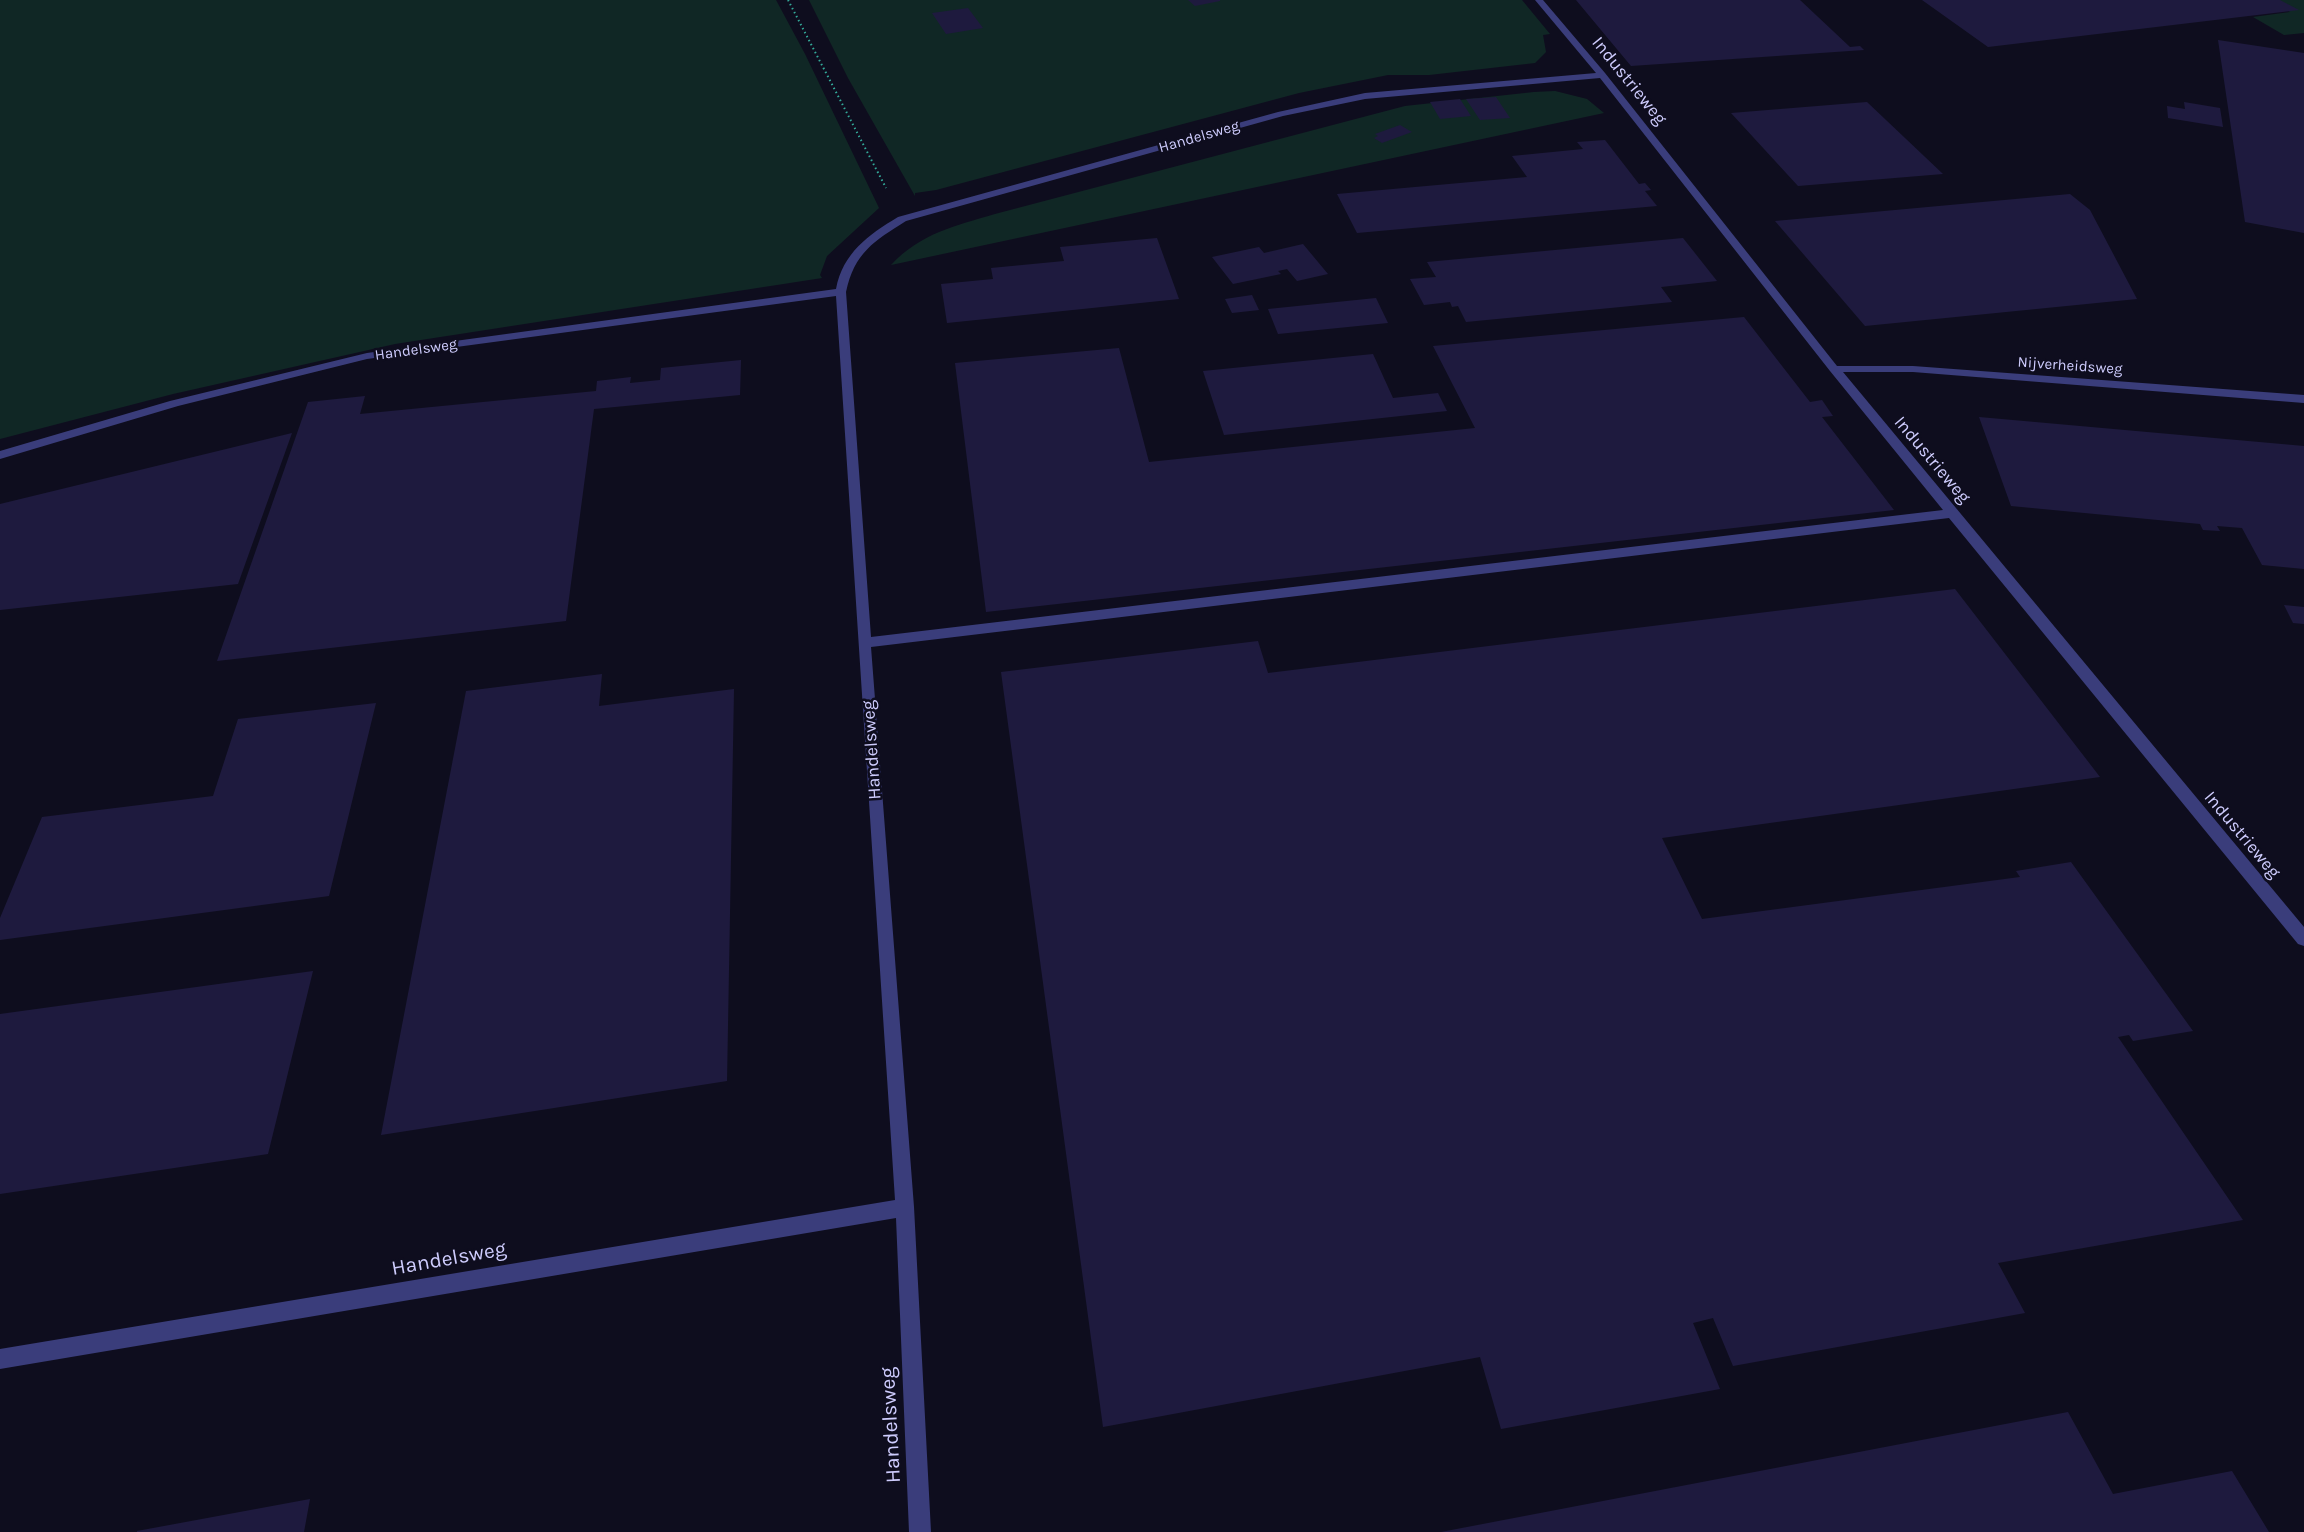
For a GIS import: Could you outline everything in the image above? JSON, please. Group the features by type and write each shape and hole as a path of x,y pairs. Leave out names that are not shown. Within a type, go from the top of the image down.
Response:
{"street":[{"name":"Industrieweg","path":"1539,0 1602,75 1834,369 2304,939"},
{"name":"Handelsweg","path":"920,1532 905,1207 841,292 844,274 854,255 874,236 902,219 1281,114 1365,96 1602,75"},
{"name":"Handelsweg","path":"0,455 174,403 367,356 841,292"},
{"name":"Nijverheidsweg","path":"1834,369 1913,369 2304,399"},
{"path":"864,643 1953,513"},
{"name":"Handelsweg","path":"0,1359 905,1207"}],"path":[{"path":"788,0 902,219"}],"green space":[{"path":"0,0 776,0 805,54 879,208 827,256 820,275 822,278 395,344 173,394 0,439"},
{"path":"809,0 1522,0 1550,34 1543,35 1546,52 1535,63 1429,75 1388,75 1299,93 936,190 915,193 915,196 848,78"},
{"path":"2269,0 2304,0 2304,33 2284,35 2253,17 2290,12"},
{"path":"1555,91 1587,99 1604,113 891,265 914,245 939,232 995,214 1405,106"}],"building":[{"path":"1188,0 1220,0 1220,1 1195,6"},
{"path":"1576,0 1800,0 1850,47 1860,46 1864,50 1631,66"},
{"path":"1922,0 2280,0 2299,10 1988,47"},
{"path":"968,8 983,28 946,34 932,13"},
{"path":"2218,40 2304,53 2304,233 2245,222"},
{"path":"1496,97 1510,118 1480,120 1466,99"},
{"path":"1460,99 1471,116 1440,119 1430,102"},
{"path":"1867,102 1943,174 1798,186 1731,113"},
{"path":"2184,102 2220,108 2223,127 2168,118 2167,106 2185,109"},
{"path":"1400,125 1412,132 1382,143 1374,138 1378,136 1375,134"},
{"path":"1605,140 1639,184 1645,183 1651,190 1645,191 1657,206 1357,233 1337,194 1527,177 1512,156 1583,149 1577,142"},
{"path":"2070,194 2090,210 2137,299 1865,326 1775,221"},
{"path":"1157,238 1179,299 947,323 941,284 993,279 991,268 1064,261 1060,247"},
{"path":"1683,238 1717,281 1661,287 1672,302 1466,322 1458,306 1452,307 1450,302 1424,305 1410,279 1436,277 1427,262"},
{"path":"1303,244 1328,274 1297,281 1287,269 1278,271 1281,274 1233,284 1212,257 1259,247 1264,253"},
{"path":"1252,295 1259,310 1232,313 1225,299"},
{"path":"1376,298 1388,323 1278,334 1268,309"},
{"path":"1744,317 1810,402 1822,400 1833,416 1822,417 1894,510 986,612 955,363 1119,348 1149,462 1475,428 1433,346"},
{"path":"1373,354 1393,398 1438,393 1447,411 1224,435 1203,371"},
{"path":"741,360 740,395 594,409 566,621 217,661 308,402 365,396 360,414 596,391 597,381 631,377 630,383 660,380 661,368"},
{"path":"1979,417 2304,446 2304,569 2262,565 2242,528 2217,526 2220,531 2203,530 2200,524 2011,506"},
{"path":"292,433 238,584 0,610 0,504"},
{"path":"1955,589 2100,777 1662,838 1702,919 2020,877 2016,871 2071,862 2193,1031 2133,1041 2129,1035 2118,1037 2243,1220 1998,1263 2025,1313 1733,1366 1713,1318 1693,1323 1720,1389 1501,1429 1480,1357 1103,1427 1001,672 1258,641 1268,673"},
{"path":"2284,605 2304,607 2304,624 2293,623"},
{"path":"602,674 599,706 734,689 727,1081 381,1135 466,691"},
{"path":"376,703 329,896 0,940 0,918 42,817 213,796 238,719"},
{"path":"313,971 268,1154 0,1194 0,1014"},
{"path":"2068,1412 2113,1494 2232,1471 2269,1532 1441,1532"},
{"path":"310,1499 304,1532 137,1532 137,1531"}]}
